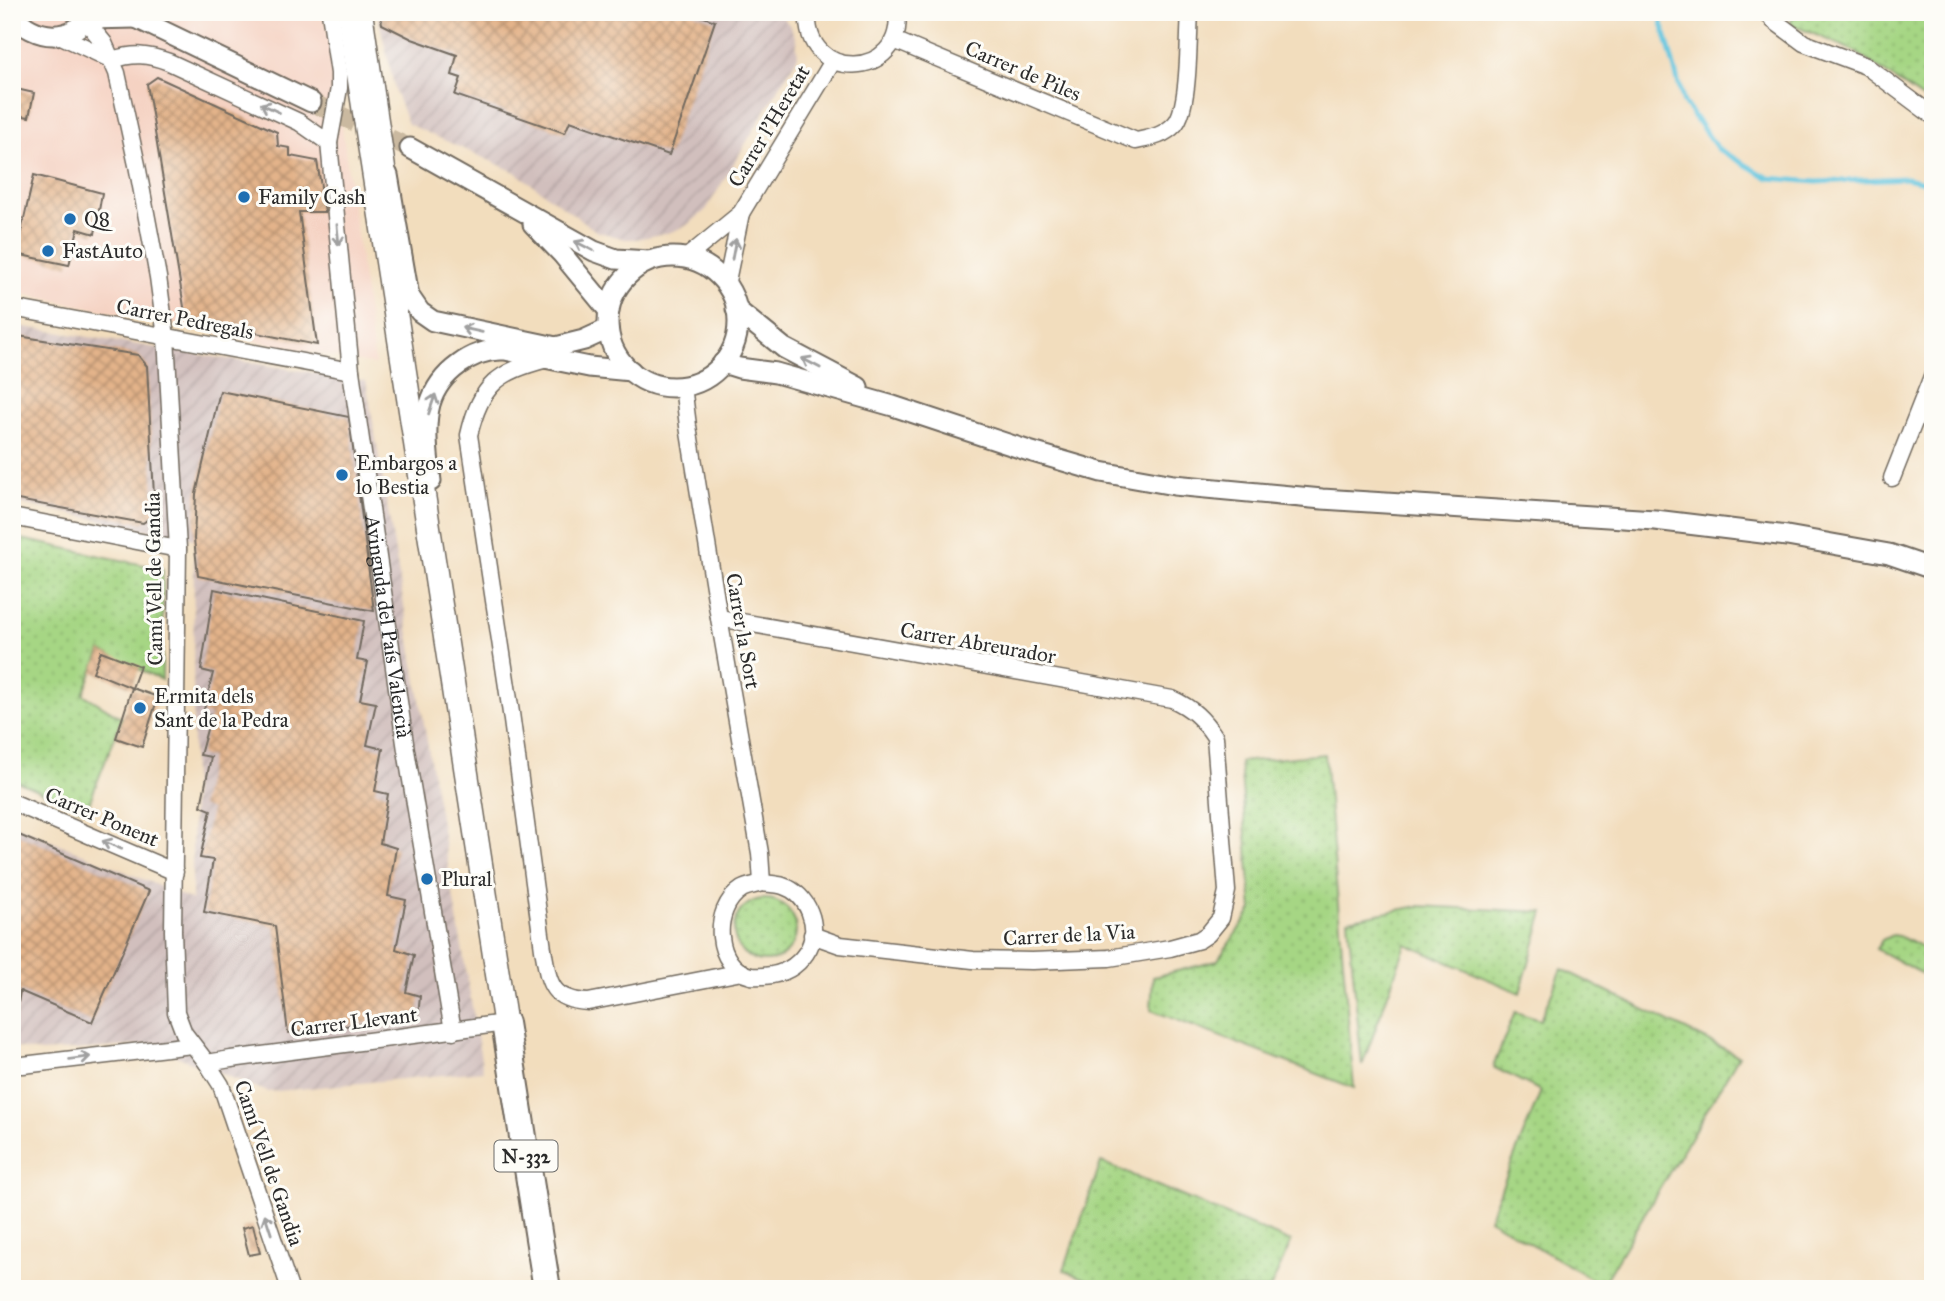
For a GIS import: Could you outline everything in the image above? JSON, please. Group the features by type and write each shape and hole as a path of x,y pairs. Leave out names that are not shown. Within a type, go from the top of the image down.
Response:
{"highway":[{"name":"N-332","path":"505,1023 547,1289"}],"main road":[{"path":"349,12 363,102 380,168 454,690 505,1023"}],"street":[{"name":"Avinguda del País Valencià","path":"330,12 339,88 329,143 351,371 406,750 453,1031"},
{"path":"364,12 374,79 380,168 409,296 420,312 433,321 556,347 584,340 608,320 613,295 622,281 635,269 649,261 666,257 686,258 709,268 733,297 736,337 723,363 712,374 683,386 655,384 631,371 615,352 608,320 562,254 513,204"},
{"path":"808,12 807,23 815,45 833,61 846,65 861,65 874,61 886,52 897,30 897,12"},
{"name":"Carrer de Piles","path":"894,40 1136,141 1165,132 1182,112 1190,12"},
{"path":"1767,12 1773,20 1804,43 1866,66 1933,116"},
{"path":"13,15 33,32 46,35 69,32 89,17 132,15 311,102"},
{"name":"Camí Vell de Gandia","path":"89,17 117,73 158,277 166,337 177,549 173,931 176,1012 178,1021 192,1045 207,1063 225,1093 290,1289"},
{"path":"59,35 112,60 133,54 169,62 299,122 329,143"},
{"name":"Carrer l'Heretat","path":"686,258 741,213 833,61"},
{"path":"363,102 374,79"},
{"path":"410,148 594,251 616,259 649,261"},
{"name":"Carrer l'Heretat","path":"726,286 741,213"},
{"name":"Carrer Pedregals","path":"12,308 351,371"},
{"path":"736,309 784,348 893,406"},
{"path":"454,690 458,657 430,471 427,419 431,401 448,374 460,363 495,349 589,367 631,371"},
{"path":"550,358 506,373 494,382 484,392 474,411 469,435 550,983 558,993 571,1001 588,1002 742,972"},
{"path":"723,363 776,373 893,406 1101,472 1174,485 1322,499 1655,520 1787,536 1889,554 1933,569"},
{"path":"1892,478 1933,374"},
{"name":"Carrer la Sort","path":"683,386 719,618 760,853 762,883"},
{"path":"12,517 177,549"},
{"name":"Carrer Abreurador","path":"719,618 1172,699 1189,707 1205,722 1214,737"},
{"name":"Carrer de la Via","path":"813,935 840,945 984,960 1109,958 1170,948 1199,940 1208,934 1221,918 1227,891 1214,737"},
{"name":"Carrer Ponent","path":"12,802 175,872"},
{"path":"762,883 784,886 805,902 812,917 813,935 803,960 785,973 751,976 729,960 719,930 727,903 742,889 762,883"},
{"name":"Carrer Llevant","path":"207,1063 505,1023"},
{"path":"12,1065 192,1045"}],"shaded area":[{"path":"324,12 375,365 12,292 12,14"},
{"path":"377,12 779,12 796,39 798,56 706,210 686,226 671,232 625,239 596,231 515,172 408,124 396,94"},
{"path":"12,325 366,381 483,1071 268,1092 148,1045 41,1052 12,1047 12,824 192,900 194,539 12,502"}],"green space":[{"path":"1795,12 1933,12 1933,106 1854,51 1790,24"},
{"path":"12,537 163,569 162,680 101,651 83,694 122,718 86,811 12,779"},
{"path":"1325,754 1354,1088 1151,1010 1153,977 1217,961 1252,910 1240,762"},
{"path":"759,899 771,899 787,908 794,918 794,942 787,952 771,961 759,961 748,956 739,947 734,936 734,924 739,913 748,904"},
{"path":"1418,906 1544,912 1520,993 1406,944 1362,1066 1348,920"},
{"path":"1892,935 1903,937 1933,953 1933,980 1876,949 1882,940"},
{"path":"1562,969 1739,1056 1602,1285 1489,1219 1541,1091 1493,1067 1515,1012 1540,1020"},
{"path":"1101,1162 1291,1242 1270,1289 1109,1289 1064,1270"}],"building":[{"path":"380,12 690,12 715,21 669,155 570,121 565,133 455,95 461,78 452,75 457,55 412,39 382,24"},
{"name":"Family Cash","path":"157,77 277,132 278,146 290,148 290,156 317,161 325,212 299,212 317,345 186,319 147,84"},
{"path":"12,88 34,93 29,117 12,114"},
{"path":"34,175 102,193 95,234 78,229 69,265 16,254"},
{"path":"12,335 138,355 147,366 155,514 143,523 12,499"},
{"path":"220,391 349,417 374,611 198,576 194,539 196,494"},
{"path":"214,589 364,621 357,660 368,662 360,700 376,703 367,745 383,749 375,791 388,794 380,843 396,848 388,896 406,900 396,949 414,955 406,992 420,996 418,1017 288,1033 275,926 204,912 213,860 200,858 211,810 201,806 211,757 200,755 211,715 203,714 213,673 201,670"},
{"path":"101,651 140,666 132,688 93,672"},
{"name":"Ermita dels Sant de la Pedra","path":"132,688 158,697 142,747 116,738"},
{"path":"12,832 149,891 92,1022 20,991 12,1029"},
{"path":"253,1225 260,1253 249,1255 242,1228"}],"waterway":[{"path":"1659,12 1684,103 1718,149 1769,178 1816,182 1906,178 1933,184"}],"tunnel":[{"path":"311,102 410,148"}],"place":[{"name":"Family Cash","path":"244,197"},
{"name":"Q8","path":"70,219"},
{"name":"FastAuto","path":"48,251"},
{"name":"Embargos a lo Bestia","path":"342,475"},
{"name":"Ermita dels Sant de la Pedra","path":"140,708"},
{"name":"Plural","path":"427,879"}]}
